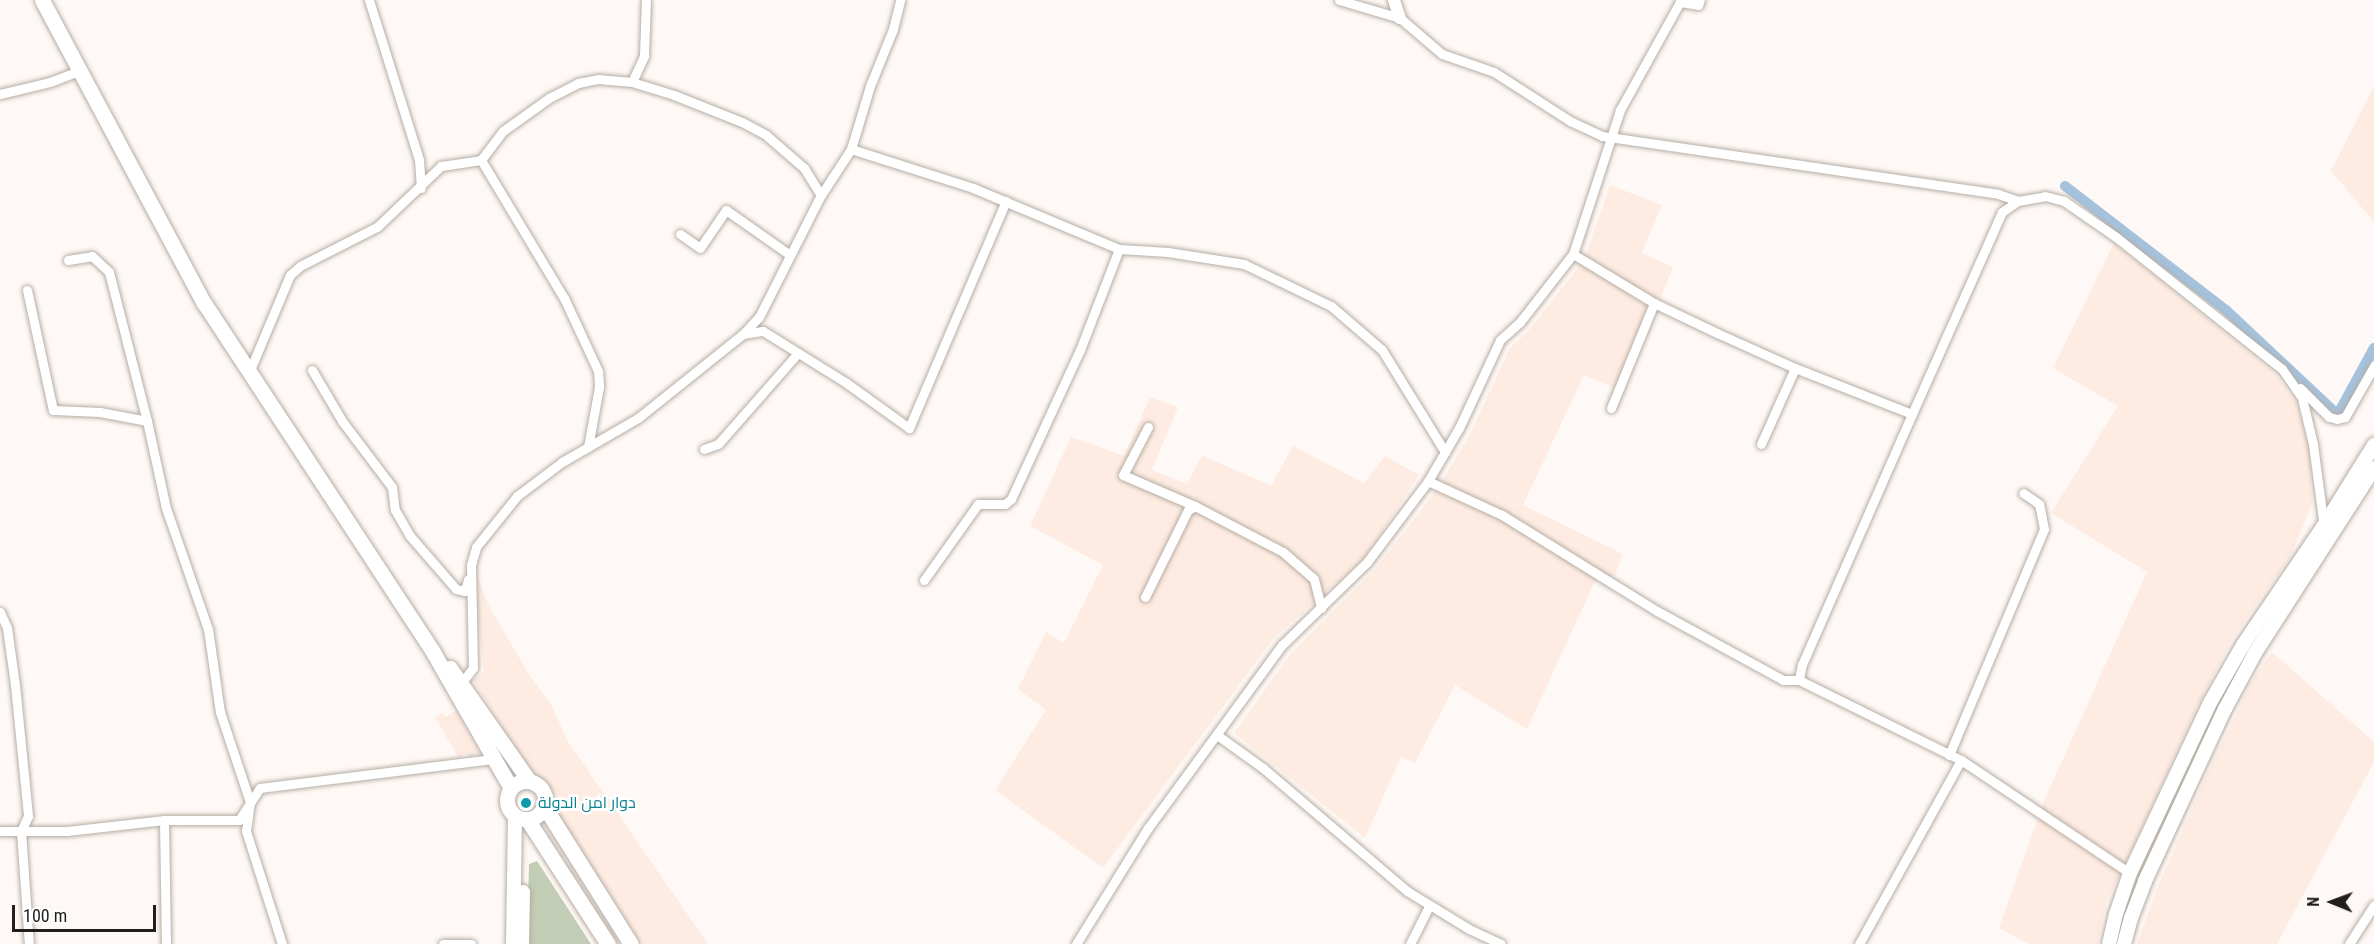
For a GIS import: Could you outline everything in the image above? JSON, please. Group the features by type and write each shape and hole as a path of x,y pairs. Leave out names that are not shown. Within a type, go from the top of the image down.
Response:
{"main road":[{"path":"42,0 204,303 433,652 511,788"},
{"path":"2124,944 2130,918 2145,881 2225,709 2255,653 2328,532 2374,445"},
{"path":"2109,944 2130,873 2211,701 2243,645 2374,468"},
{"path":"433,652 462,682 529,781 542,790 544,806 631,944"},
{"path":"529,781 522,781 511,788 507,803 522,818 608,944"},
{"path":"522,818 539,814 544,806"},
{"path":"513,944 522,818"},
{"path":"522,818 522,944"}],"street":[{"path":"369,0 419,160 421,188"},
{"path":"632,82 645,56 646,0"},
{"path":"312,370 342,421 392,487 395,510 410,536 456,589 465,591 476,547 518,496 562,462 638,418 743,334 759,317 821,195 851,149 870,86 893,29 900,0"},
{"path":"1340,0 1400,18 1442,54 1494,72 1569,121 1602,136 1998,194 2018,201"},
{"path":"1394,0 1400,18"},
{"path":"1076,944 1148,828 1282,645 1367,562 1428,481 1459,428 1500,340 1520,322 1573,254 1620,110 1681,1 1698,5 1700,0"},
{"path":"0,94 50,82 79,70"},
{"path":"250,370 291,275 300,266 377,227 421,188 441,166 481,160 503,131 549,98 578,83 598,79 632,82 674,95 766,135 804,168 821,195"},
{"path":"851,149 973,188 1119,249 1168,252 1244,264 1331,306 1382,350 1445,452"},
{"path":"481,160 564,298 598,371 599,387 588,447"},
{"path":"1799,680 1802,664 2002,212 2018,201 2045,196 2064,201 2116,237 2282,369 2329,417 2337,419 2345,417 2350,412 2374,366"},
{"path":"743,334 764,331 845,382 909,428 1006,201"},
{"path":"680,234 699,248 726,210 790,255"},
{"path":"924,580 978,504 1005,504 1011,499 1080,350 1119,249"},
{"path":"1573,254 1654,303 1795,368 1911,414"},
{"path":"68,260 93,256 109,272 147,421 166,508 208,629 220,712 250,802 246,831 282,944"},
{"path":"27,290 52,410 100,412 147,421"},
{"path":"1611,408 1654,303"},
{"path":"704,449 717,444 798,353"},
{"path":"1761,444 1795,368"},
{"path":"2282,369 2302,398 2313,444 2328,532"},
{"path":"1148,427 1123,475 1195,506 1283,552 1314,579 1321,608"},
{"path":"1428,481 1503,515 1657,611 1783,680 1799,680 1961,760 2130,873"},
{"path":"1949,755 2044,528 2038,504 2023,493"},
{"path":"1145,597 1188,510 1195,506"},
{"path":"462,682 473,668 471,565"},
{"path":"0,612 7,628 28,816 21,831 29,944"},
{"path":"1217,735 1263,768 1407,891 1501,944"},
{"path":"0,831 100,829 164,820 239,820 260,788 494,759"},
{"path":"1859,944 1961,760"},
{"path":"164,820 166,944"},
{"path":"2349,944 2374,904"},
{"path":"1410,944 1430,906"},
{"path":"443,944 471,944"}],"shaded area":[{"path":"2374,86 2374,222 2331,171"},
{"path":"1610,185 1662,205 1642,253 1673,267 1624,392 1584,375 1523,505 1623,554 1615,575 1595,581 1527,729 1455,685 1415,763 1401,757 1365,838 1234,733 1291,653 1377,567 1438,488 1470,434 1510,348 1529,330 1584,260"},
{"path":"2114,243 2273,372 2296,402 2309,445 2312,504 2291,556 2233,638 2203,695 2106,904 2098,944 2029,944 1999,928 2044,801 2147,572 2051,513 2118,406 2053,368"},
{"path":"1150,397 1178,407 1152,470 1187,484 1202,455 1271,486 1293,446 1364,483 1385,456 1419,475 1365,558 1274,638 1103,868 995,790 1046,710 1018,689 1046,632 1064,643 1103,565 1030,526 1071,437 1124,456"},
{"path":"473,566 489,606 530,676 552,706 567,740 708,944 642,944 473,680 484,672"},
{"path":"2272,652 2374,742 2374,762 2277,944 2137,944 2157,888 2207,774 2254,677"},
{"path":"456,711 479,752 469,758 466,753 458,757 435,717 442,713 445,717"}],"green space":[{"path":"537,861 591,944 527,944 529,864"}],"waterway":[{"path":"2065,186 2226,310 2335,412 2340,410 2374,348"}],"place":[{"name":"دوار امن الدولة","path":"526,803"}]}
